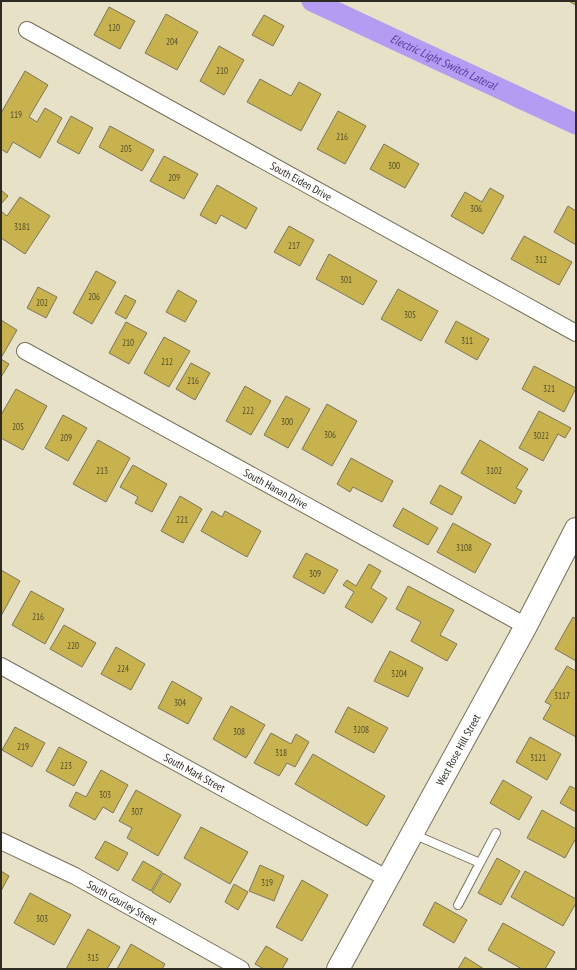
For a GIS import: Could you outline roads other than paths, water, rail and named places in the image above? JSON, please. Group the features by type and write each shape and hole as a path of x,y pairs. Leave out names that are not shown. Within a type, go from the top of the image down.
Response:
{"street":[{"name":"South Eiden Drive","path":"27,30 576,333"},
{"name":"South Hanan Drive","path":"25,351 526,626"},
{"name":"West Rose Hill Street","path":"338,969 526,626 576,529"},
{"name":"South Mark Street","path":"1,666 388,878"},
{"name":"South Gourley Street","path":"1,841 75,876 241,969"}],"lane":[{"path":"458,905 496,833"},
{"path":"412,834 480,863"}],"waterway":[{"name":"Electric Light Switch Lateral","path":"312,1 576,124"}]}
